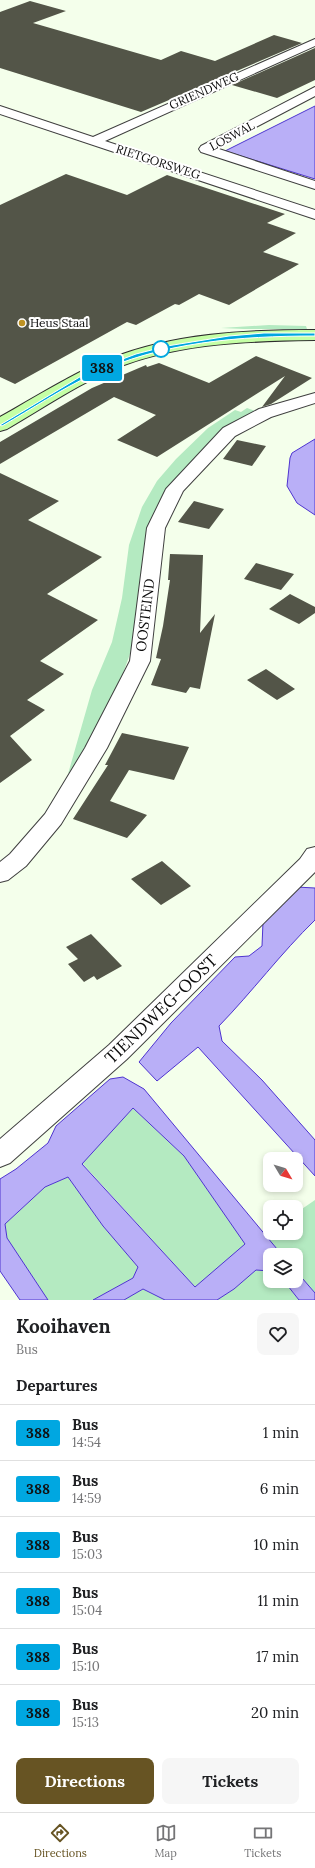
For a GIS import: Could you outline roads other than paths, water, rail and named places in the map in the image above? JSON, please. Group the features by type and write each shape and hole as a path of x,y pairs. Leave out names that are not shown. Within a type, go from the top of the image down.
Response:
{"street":[{"name":"GRIENDWEG","path":"94,141 315,42"},
{"name":"LOSWAL","path":"315,91 205,149 315,185"},
{"name":"RIETGORSWEG","path":"0,110 315,215"},
{"path":"0,424 90,373 131,358 167,348 229,338 264,334 315,335"},
{"name":"OOSTEIND","path":"0,874 18,860 53,819 96,748 140,661 156,528 175,489 229,432 264,413 315,398"},
{"name":"TIENDWEG-OOST","path":"0,1155 118,1052 308,865 315,855"}],"place":[{"name":"Heus Staal","path":"22,323"}]}
